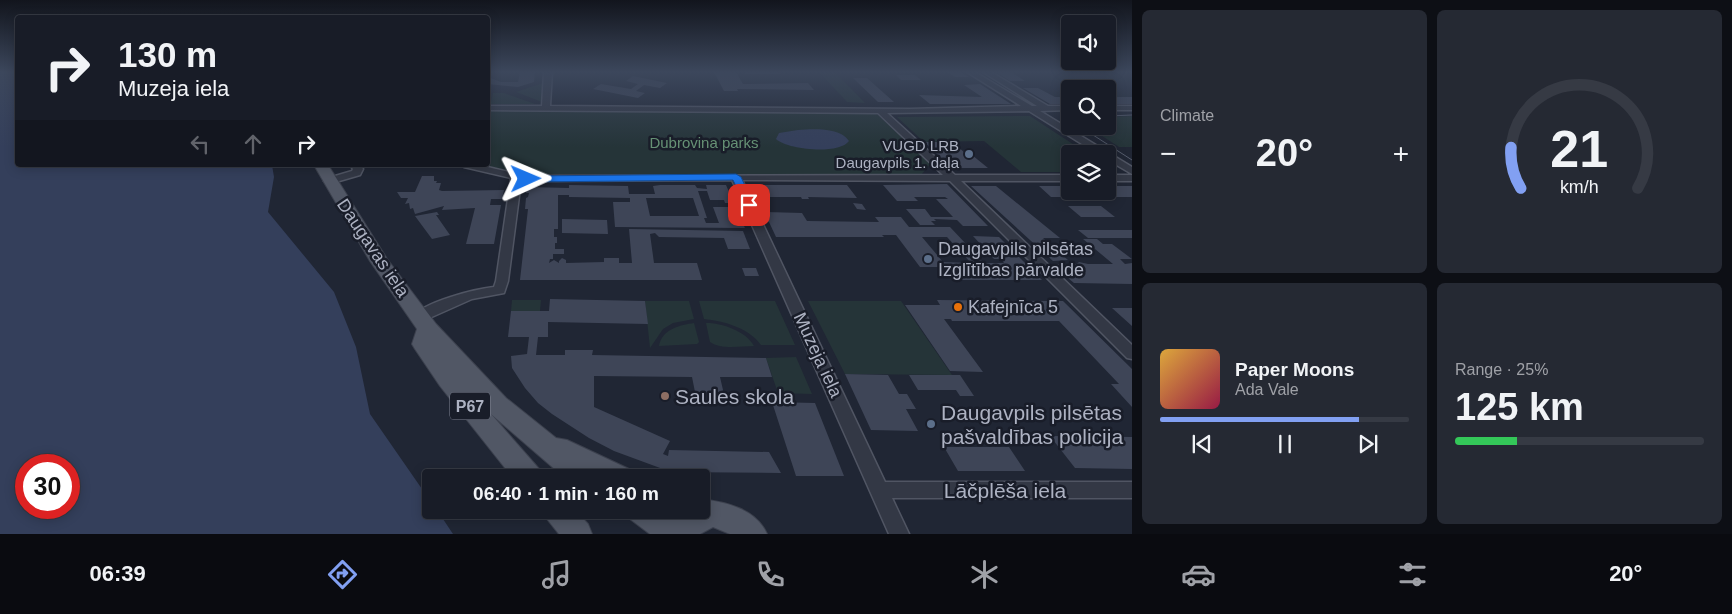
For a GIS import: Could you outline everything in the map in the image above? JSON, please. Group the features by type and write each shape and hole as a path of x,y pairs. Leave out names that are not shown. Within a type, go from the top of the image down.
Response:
{"main road":[{"name":"Daugavas iela","path":"325,173 380,261 424,323 497,405 574,469"},
{"name":"P67","path":"424,323 423,344 438,366 523,469"},
{"name":"Daugavas iela","path":"541,440 602,469"},
{"path":"710,514 732,518 752,534"},
{"path":"564,519 577,534"},
{"path":"654,519 668,534"},
{"path":"684,534 694,519"}],"street":[{"path":"546,109 547,97"},
{"path":"1009,97 1088,144"},
{"path":"1028,97 1046,108 1088,144"},
{"path":"490,108 1022,111 1028,109 1061,108"},
{"path":"1116,108 1132,108"},
{"path":"879,110 950,178 959,184 1132,354"},
{"path":"1116,161 1132,171"},
{"path":"325,173 356,173 357,167"},
{"path":"475,167 516,178 1061,178"},
{"name":"Muzeja iela","path":"736,177 899,534"},
{"path":"424,323 453,299 499,290 502,281 516,178"},
{"path":"1116,178 1132,178"},
{"name":"Lāčplēša iela","path":"878,490 1132,490"}],"green space":[{"path":"492,97 515,97 535,104 490,104"},
{"path":"529,97 542,97 542,102"},
{"path":"842,97 859,97 865,103 847,102"},
{"name":"Dubrovina parks","path":"490,110 865,111 878,115 930,164 922,174 510,174 485,167 490,167"},
{"path":"1030,116 1074,145 1061,145 1061,172 1021,172 984,141 924,142 897,117"},
{"path":"1132,116 1132,147 1119,147 1101,135 1116,135 1116,117"},
{"path":"512,300 541,300 540,311 511,311"},
{"path":"645,301 689,301 694,319 673,323 663,329 650,348"},
{"path":"699,301 775,301 795,345 761,345 750,334 736,326 704,319"},
{"path":"808,301 901,301 952,375 845,374"},
{"path":"694,323 699,342 697,344 659,346 664,336 672,329"},
{"path":"706,323 719,324 740,332 754,346 725,347 710,342"},
{"path":"796,357 812,394 778,393 766,358"}],"water":[{"path":"0,97 15,97 15,167 272,167 274,177 268,212 334,292 356,347 370,414 422,489 422,519 443,519 453,534 0,534"},
{"path":"818,129 833,131 845,136 849,141 835,148 813,149 791,146 776,139 779,133"}],"building":[{"path":"873,97 888,97 894,102 878,102"},
{"path":"921,97 979,97 1000,97 1011,104 930,104"},
{"path":"1038,97 1061,97 1061,104 1050,104"},
{"path":"1116,97 1132,97 1132,104 1116,104"},
{"path":"924,142 953,142 967,155 972,155 988,168 952,168"},
{"path":"422,176 434,176 434,181 437,181 436,183 441,183 439,190 442,191 504,190 502,199 491,199 490,205 501,205 494,244 466,244 475,208 442,210 444,206 415,214 413,208 410,209 409,203 405,204 408,198 401,198 397,192 415,192"},
{"path":"947,184 988,226 963,226 957,220 934,219 936,221 931,221 935,225 920,225 906,209 925,209 931,217 953,217 936,199 948,199 945,197 914,197 918,201 897,201 883,185"},
{"path":"569,185 628,186 629,194 655,194 653,186 660,185 695,185 697,188 707,189 706,185 726,185 734,203 725,203 724,200 710,200 707,191 698,191 707,218 704,218 706,223 719,223 713,207 735,207 745,228 615,227 613,202 630,202 630,198 569,197 569,195 558,195 558,229 554,229 554,237 557,237 555,249 564,249 564,254 553,254 553,259 550,259 549,263 554,260 559,263 562,258 566,260 566,263 604,262 604,258 619,258 619,263 632,263 629,229 743,231 750,249 728,249 724,238 659,237 655,233 650,234 654,263 697,263 702,280 520,280 528,209 525,209 526,198 529,193 526,193 527,187 569,188","holes":["646,198 693,198 699,216 650,216"]},
{"path":"752,185 847,185 857,198 808,197 809,199 802,199 801,197 768,197 770,201 759,201"},
{"path":"971,186 996,186 1060,238 1043,238 1068,260 1053,261"},
{"path":"1039,186 1061,186 1061,197 1051,197"},
{"path":"1116,186 1132,186 1132,197 1116,197"},
{"path":"853,203 862,204 866,210 857,209"},
{"path":"1068,206 1101,206 1115,217 1081,217"},
{"path":"437,212 439,215 436,215 450,235 432,239 415,216"},
{"path":"766,212 802,213 807,221 879,222 875,217 901,217 909,227 950,227 984,263 1004,263 1001,259 994,259 973,236 999,237 1042,280 957,280 947,267 920,267 896,235 882,235 884,237 776,237 769,222 766,222 763,215 767,216","holes":["922,237 947,237 971,263 943,262"]},
{"path":"562,219 607,220 608,234 562,233"},
{"path":"1078,230 1132,230 1132,238 1088,238"},
{"path":"1083,239 1097,239 1103,244 1112,244 1132,259 1120,259 1125,264 1132,263 1132,284 1074,283 1051,264 1077,264 1079,262 1113,264"},
{"path":"742,268 756,268 759,276 745,276"},
{"path":"550,299 645,301 648,324 548,322 548,337 538,337 536,355 565,355 565,350 593,350 592,355 766,358 772,377 720,377 726,403 697,402 692,377 594,376 594,407 670,441 663,454 668,456 669,450 769,452 781,473 710,472 710,469 663,469 614,451 589,438 552,414 538,403 512,368 511,356 527,354 529,337 508,337 511,311 549,311"},
{"path":"937,300 1063,301 1132,369 1132,407 1111,384 1119,384 1059,321 952,321 951,319 944,319 983,372 950,371 905,305 940,305"},
{"path":"1112,308 1132,308 1132,326"},
{"path":"845,374 888,375 899,394 907,394 916,409 906,409 918,431 871,430"},
{"path":"909,375 960,375 974,396 960,396 956,390 918,390"},
{"path":"772,402 815,403 844,476 796,476"},
{"path":"1050,436 1132,437 1132,469 1075,468"},
{"path":"944,447 1009,447 1025,471 958,471"}],"tram line":[{"path":"1116,116 1132,115"},
{"path":"1093,135 1132,160"}],"place":[{"name":"VUGD LRB Daugavpils 1. daļa","path":"969,154"},
{"name":"Daugavpils pilsētas Izglītības pārvalde","path":"928,259"},
{"name":"Kafejnīca 5","path":"958,307"},
{"name":"Saules skola","path":"665,396"},
{"name":"Daugavpils pilsētas pašvaldības policija","path":"931,424"}],"route":[{"path":"526,179 736,177 749,205"}]}
